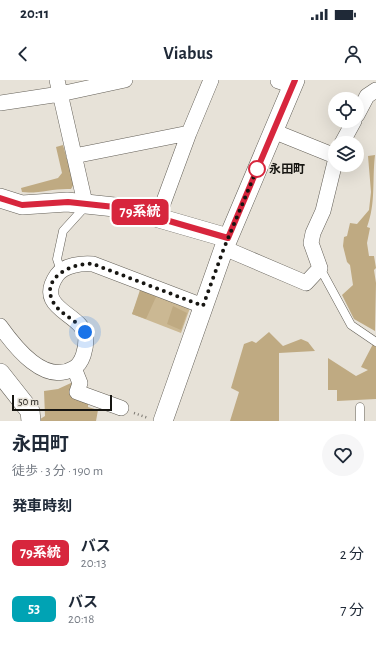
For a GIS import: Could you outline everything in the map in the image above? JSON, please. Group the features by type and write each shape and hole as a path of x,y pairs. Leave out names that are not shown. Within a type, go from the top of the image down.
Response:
{"street":[{"path":"0,103 58,87 125,80"},
{"path":"158,217 189,133 211,80"},
{"path":"157,421 203,306 226,243 273,131 289,82"},
{"path":"58,87 85,203"},
{"path":"364,102 367,96 376,90"},
{"path":"273,131 328,153"},
{"path":"74,156 189,133"},
{"path":"0,198 30,206 52,202 85,203 124,208 158,217 226,243 306,283 320,268 311,243 313,233 323,210 332,172"},
{"path":"0,326 12,342 44,370 51,373 60,374 74,368 82,358 85,350 85,336 80,324 66,315 55,304 51,286 62,271 78,264 93,264 203,306"},
{"path":"74,368 80,383 77,392 121,408"},
{"path":"0,373 30,411 31,421"}],"lane":[{"path":"62,271 57,259 63,231 83,209 85,203"},
{"path":"320,268 351,325 376,342"},
{"path":"360,407 360,421"}],"path":[{"path":"121,408 157,421"}],"shaded area":[{"path":"63,145 74,184 71,189 22,192 21,188 58,178 62,173 56,147"},
{"path":"375,155 373,201 367,227 370,228 367,243 369,256 374,256 376,268 374,270 376,283 375,331 354,319 342,295 353,285 350,265 347,262 343,246 344,237 347,236 350,223 357,224 369,210 371,192 368,156"},
{"path":"142,289 190,308 181,333 132,314"},
{"path":"140,290 156,297 146,319 132,314"},
{"path":"173,306 187,313 181,330 167,324"},
{"path":"269,332 283,346 301,339 308,342 315,351 279,353 279,421 230,421 239,392 231,388 244,344 252,341 256,343"},
{"path":"373,344 376,346 376,399 337,401 337,390 328,390 328,358 356,376 368,370 361,367"},
{"path":"71,383 76,385 88,401 88,407 98,410 96,421 37,421 45,416 44,391 58,389"}],"bus line":[{"name":"79系統","path":"0,198 30,206 52,202 68,202 124,208 228,238 295,80"}],"place":[{"name":"永田町","path":"257,169"}],"route":[{"path":"85,332 80,324 66,315 55,304 51,294 51,286 60,272 78,264 93,264 203,306 224,248 257,169"}]}
